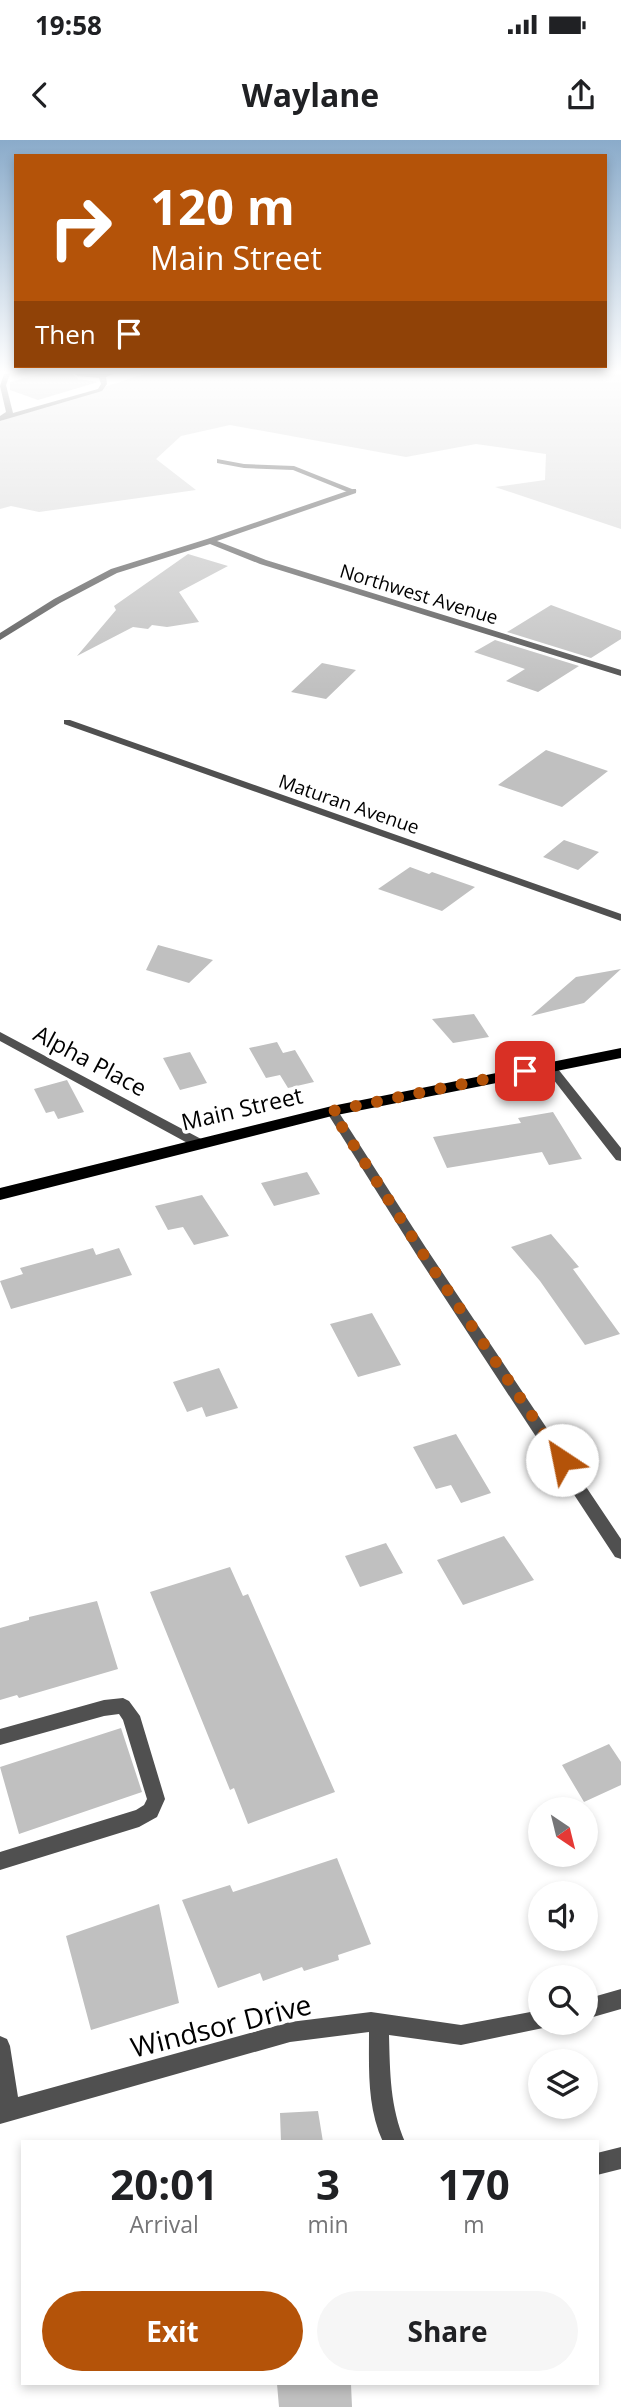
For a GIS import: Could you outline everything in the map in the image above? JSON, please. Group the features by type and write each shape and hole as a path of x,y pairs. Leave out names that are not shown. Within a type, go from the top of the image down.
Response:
{"main road":[{"name":"Main Street","path":"0,1194 332,1111 621,1054"}],"street":[{"path":"0,637 57,601 114,571 353,491 324,480"},
{"name":"Northwest Avenue","path":"210,541 263,562 621,673"},
{"name":"Maturan Avenue","path":"67,722 621,918"},
{"name":"Alpha Place","path":"0,1036 198,1143"},
{"path":"550,1067 621,1157"},
{"path":"332,1111 421,1251 621,1552"},
{"path":"0,1737 104,1708 123,1706 131,1716 156,1799 155,1806 148,1814 139,1818 0,1861"},
{"path":"598,2006 621,1999"},
{"name":"Windsor Drive","path":"5,2112 290,2032 371,2022 461,2035 528,2022"},
{"path":"379,2023 386,2127 393,2140"},
{"path":"0,2046 5,2112"},
{"path":"599,2164 621,2158"}],"shaded area":[{"path":"0,480 183,480 196,490 39,512 11,506 0,509"},
{"path":"545,480 621,480 621,529 495,487"}],"building":[{"path":"188,554 228,566 179,592 199,622 167,627 152,625 148,629 133,627 77,656 116,610 114,606"},
{"path":"551,605 621,631 621,639 591,658 507,632"},
{"path":"495,640 579,666 538,692 506,681 525,669 474,652"},
{"path":"322,663 356,670 326,699 291,692"},
{"path":"546,750 608,771 562,807 498,785"},
{"path":"564,840 599,852 578,870 543,857"},
{"path":"410,867 475,887 442,911 378,889"},
{"path":"158,945 213,960 189,983 146,970"},
{"path":"621,969 584,1003 531,1016 576,977"},
{"path":"474,1014 489,1037 453,1043 432,1019"},
{"path":"277,1042 283,1053 295,1050 314,1082 288,1088 280,1075 266,1078 249,1048"},
{"path":"190,1052 207,1083 180,1090 163,1058"},
{"path":"67,1080 84,1112 58,1119 54,1111 46,1113 34,1089"},
{"path":"553,1112 582,1159 549,1165 542,1152 447,1168 433,1137 521,1123 518,1118"},
{"path":"307,1172 320,1194 274,1206 261,1183"},
{"path":"202,1195 229,1236 194,1245 183,1227 168,1230 155,1206"},
{"path":"551,1234 579,1267 573,1269 620,1334 585,1345 540,1281 511,1247"},
{"path":"93,1248 96,1255 119,1248 132,1275 11,1309 0,1281 23,1274 20,1268"},
{"path":"372,1313 401,1365 358,1377 330,1324"},
{"path":"219,1368 238,1408 206,1417 202,1407 187,1412 173,1382"},
{"path":"456,1434 491,1493 461,1503 451,1485 436,1489 413,1447"},
{"path":"504,1536 534,1580 463,1605 437,1560"},
{"path":"386,1543 403,1573 360,1587 345,1556"},
{"path":"230,1567 243,1596 248,1594 335,1792 248,1824 234,1788 230,1790 150,1592"},
{"path":"97,1601 118,1669 19,1698 17,1695 0,1700 0,1628 29,1620 29,1617"},
{"path":"121,1728 142,1792 19,1834 0,1767"},
{"path":"609,1744 621,1762 621,1785 595,1797 581,1797 562,1765"},
{"path":"337,1858 371,1944 338,1955 339,1960 304,1971 302,1967 263,1981 260,1973 218,1988 182,1900 230,1885 233,1892"},
{"path":"159,1904 179,2003 91,2030 66,1936"},
{"path":"318,2111 323,2140 281,2140 280,2113"},
{"path":"277,2385 351,2385 352,2407 279,2407"}],"route":[{"path":"525,1071 332,1111 421,1251 562,1460"}]}
